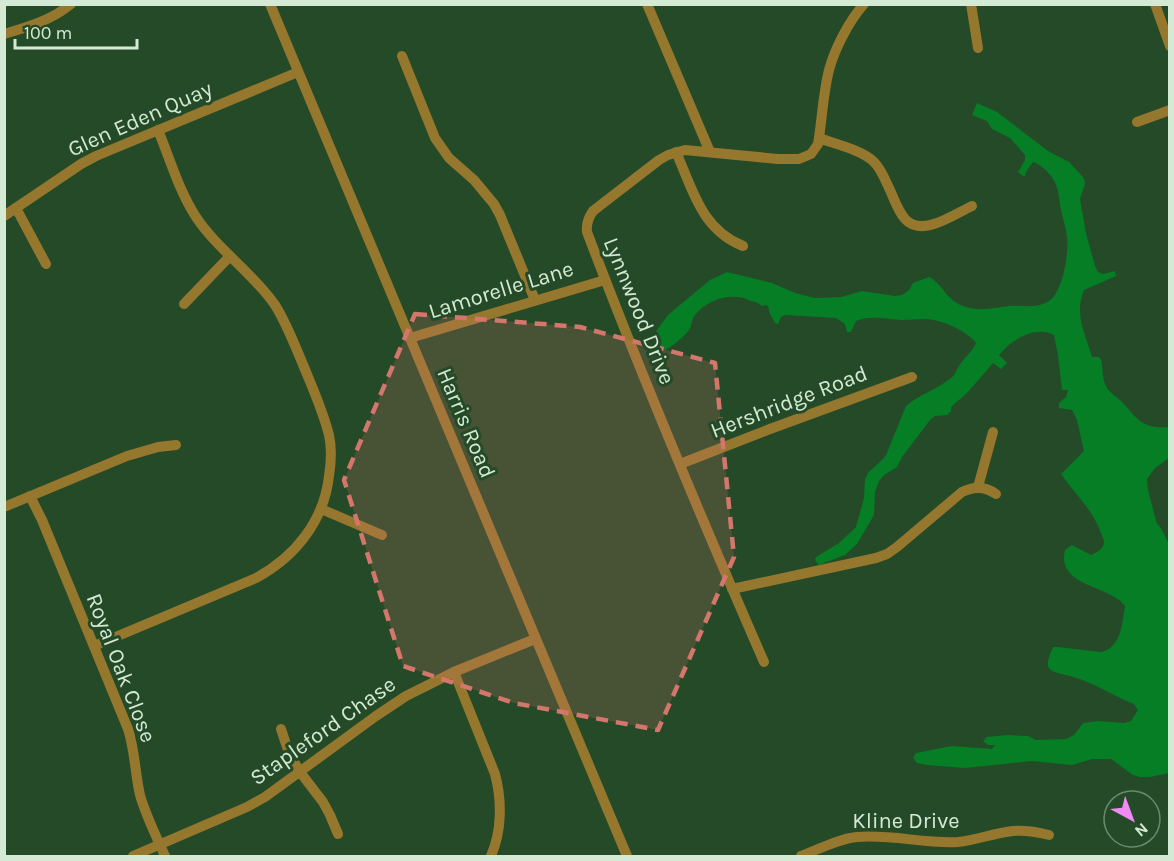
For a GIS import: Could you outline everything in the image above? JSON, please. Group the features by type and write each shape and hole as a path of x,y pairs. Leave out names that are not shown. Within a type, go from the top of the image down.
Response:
{"street":[{"path":"4,34 50,18 71,4"},
{"name":"Harris Road","path":"270,4 627,856"},
{"path":"647,4 710,152"},
{"path":"864,4 850,23 834,56 819,138 862,154 874,162 903,217 912,224 932,225 972,206"},
{"path":"971,4 978,48"},
{"path":"1155,4 1170,46"},
{"path":"402,56 435,138 449,158 485,191 500,215 535,300"},
{"name":"Glen Eden Quay","path":"4,216 96,156 298,72"},
{"path":"1137,122 1170,110"},
{"path":"94,646 267,572 289,555 307,535 321,509 328,485 329,437 322,412 283,319 265,292 197,218 184,194 158,130"},
{"name":"Lynnwood Drive","path":"764,662 680,464 605,280 586,226 590,214 659,160 676,152 685,150 799,159 816,149 819,138"},
{"path":"676,152 701,210 709,222 724,236 743,246"},
{"path":"16,208 46,264"},
{"path":"184,304 230,256"},
{"name":"Lamorelle Lane","path":"410,338 605,280"},
{"name":"Hershridge Road","path":"680,464 912,377"},
{"path":"978,487 993,432"},
{"path":"4,507 127,456 158,447 176,445"},
{"path":"732,589 876,558 897,547 962,492 978,487 989,489 996,494"},
{"name":"Royal Oak Close","path":"30,496 128,729 135,755 140,794 165,856"},
{"path":"321,509 382,535"},
{"name":"Stapleford Chase","path":"133,856 247,807 406,696 454,672 535,639"},
{"path":"454,672 498,786 499,819 491,856"},
{"path":"281,729 289,753 323,802 338,834"},
{"name":"Kline Drive","path":"801,856 856,837 870,836 937,842 977,839 1014,831 1049,835"}],"highlighted area":[{"path":"415,314 580,327 715,363 734,557 658,730 514,703 403,666 344,480"}],"shaded area":[{"path":"977,103 997,112 1048,151 1069,162 1083,177 1085,182 1080,199 1095,266 1098,272 1103,274 1115,271 1116,276 1084,290 1081,299 1080,316 1092,357 1101,359 1104,382 1108,390 1136,418 1152,426 1169,427 1169,458 1155,468 1147,479 1157,524 1169,544 1169,773 1140,777 1133,775 1111,759 1092,759 1072,765 1032,761 965,768 927,765 917,763 913,758 916,753 952,746 992,749 995,745 988,745 983,741 987,737 1008,735 1028,736 1036,740 1066,739 1074,735 1083,723 1098,721 1125,723 1131,721 1138,710 1134,704 1089,683 1055,672 1048,666 1053,647 1100,652 1107,650 1119,635 1125,606 1118,599 1076,578 1064,562 1065,550 1072,545 1091,555 1101,549 1104,542 1093,517 1061,474 1084,451 1077,420 1072,410 1059,408 1059,403 1066,397 1068,390 1062,390 1054,335 1039,332 1017,339 999,355 1007,363 1001,369 993,363 968,392 951,407 947,415 935,416 930,420 897,467 879,481 875,492 874,515 857,544 845,555 819,565 815,560 816,557 839,543 856,527 864,498 865,479 886,455 906,406 951,378 976,343 953,326 926,319 867,318 856,321 851,332 847,332 845,324 836,318 785,315 781,317 778,324 770,314 768,306 742,298 727,297 713,301 700,309 688,331 668,348 660,351 654,343 657,330 668,315 710,280 727,272 772,283 795,293 815,298 841,297 862,291 902,295 913,283 929,277 952,300 974,309 1034,306 1049,301 1061,281 1067,252 1067,234 1056,186 1047,171 1033,162 1025,176 1018,172 1025,160 1025,155 1010,138 992,129 987,121 972,115"}]}
